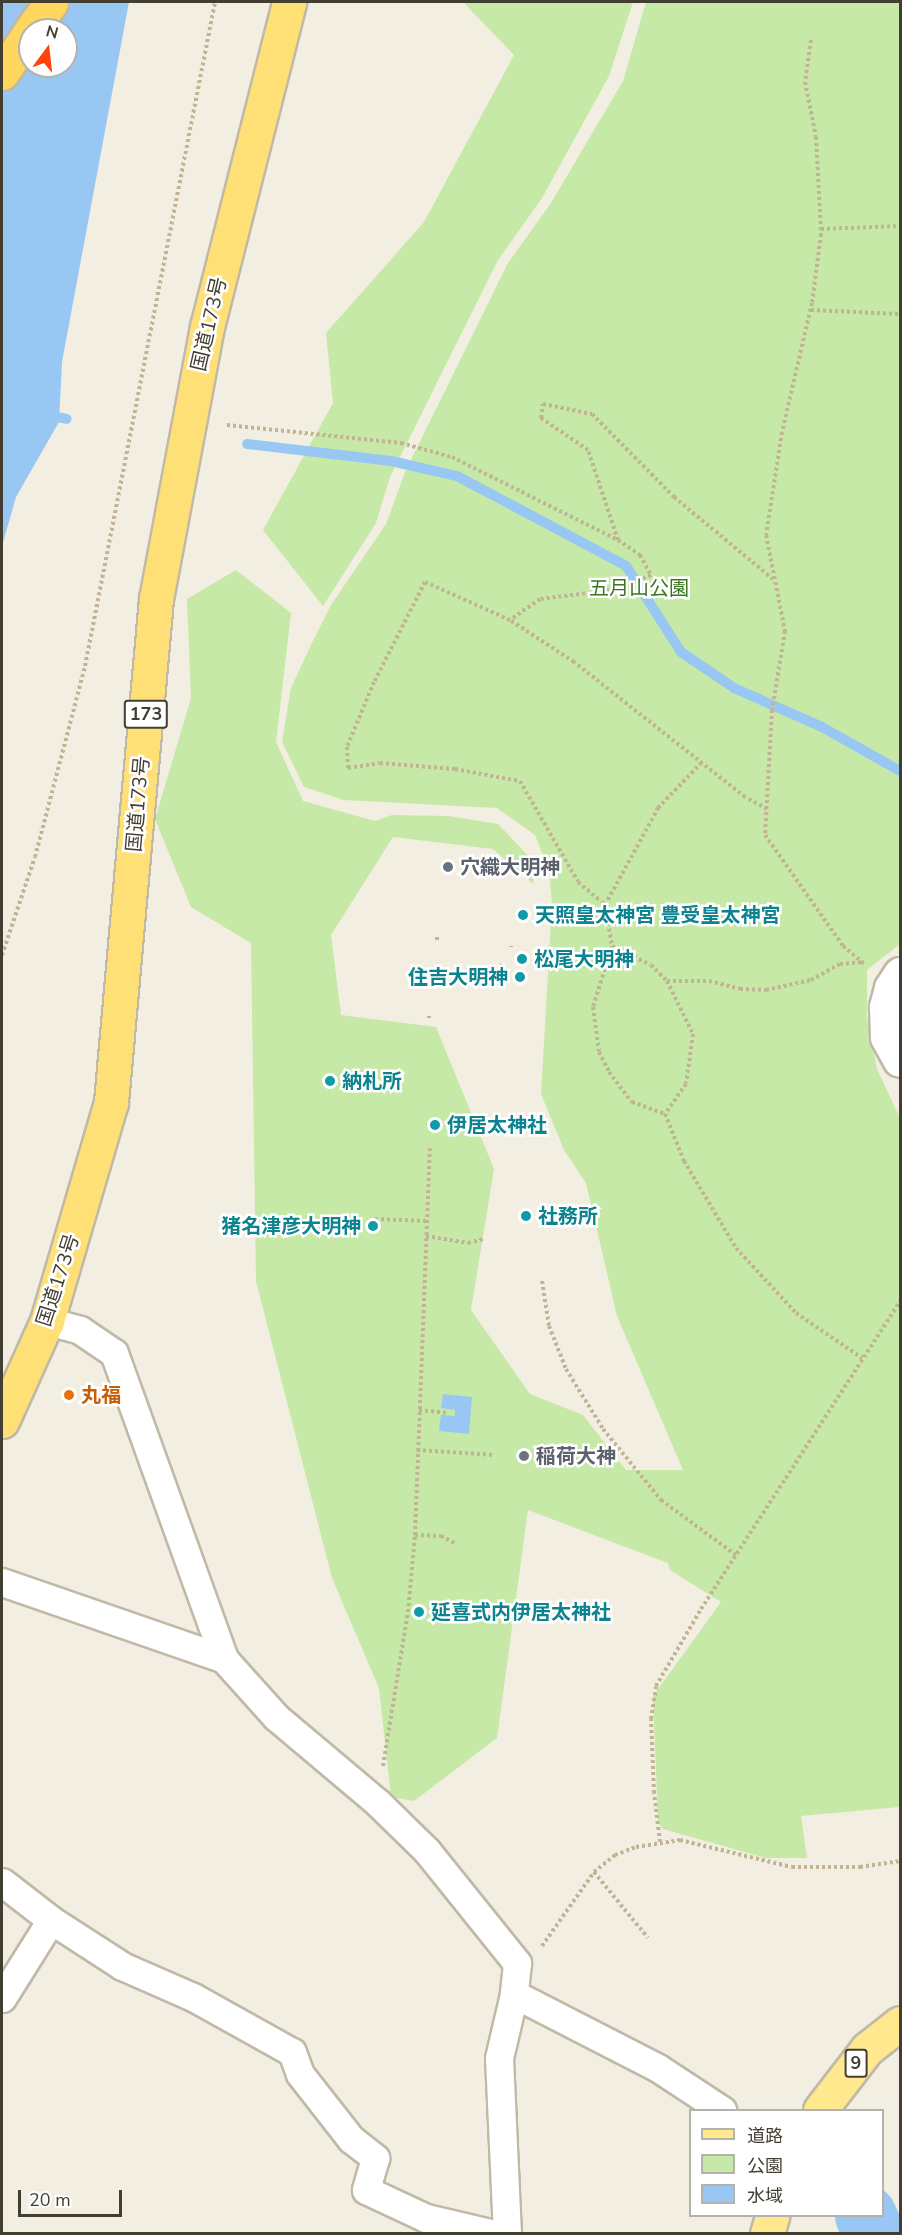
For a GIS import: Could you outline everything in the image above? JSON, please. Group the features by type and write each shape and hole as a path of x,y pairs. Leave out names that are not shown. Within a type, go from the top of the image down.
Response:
{"highway":[{"path":"40,18 51,2"},
{"name":"国道173号","path":"2,1421 47,1321 111,1102 156,599 207,327 289,2"},
{"path":"2,73 18,50"}],"main road":[{"name":"9","path":"821,2109 867,2049 900,2023"},
{"path":"767,2234 772,2217"}],"street":[{"path":"896,981 886,1007 887,1037 900,1060"},
{"path":"47,1321 80,1330 114,1353 224,1659 276,1717 378,1802 427,1851 517,1963 514,1994 499,2058 507,2234"},
{"path":"2,1582 224,1659"},
{"path":"2,1882 51,1920 122,1966 193,1997 292,2052 300,2074 351,2139 375,2158 366,2190 426,2217 495,2234"},
{"path":"2,1998 51,1920"},
{"path":"514,1994 658,2068 720,2109"}],"path":[{"path":"2,955 35,857 85,666 215,2"},
{"path":"811,40 804,82 816,137 821,229 811,309 770,500 766,535 785,632 772,710 765,835 843,946 896,981"},
{"path":"821,229 900,226"},
{"path":"811,309 900,314"},
{"path":"618,540 588,450 541,418 543,404 592,414 674,497 774,580"},
{"path":"227,425 401,443 452,457 514,484 579,524 618,540 640,555 651,575 621,589 540,599 510,620"},
{"path":"605,904 578,882 566,856 520,781 455,768 380,763 348,768 347,747 425,582 510,620 574,662 701,763 767,809"},
{"path":"701,763 658,808 605,904 612,946 593,1007 598,1052 609,1072 632,1102 665,1114 684,1161 736,1248 796,1313 862,1358"},
{"path":"612,946 651,965 667,981 693,1034 693,1057 686,1084 665,1114"},
{"path":"667,981 709,981 740,989 766,990 811,980 840,964 864,962"},
{"path":"378,1802 408,1612 415,1536 430,1148"},
{"path":"375,1219 427,1221"},
{"path":"426,1236 468,1243 483,1239"},
{"path":"542,1281 549,1326 566,1369 603,1429 660,1500 736,1555"},
{"path":"660,1842 654,1793 653,1696 695,1619 900,1301"},
{"path":"419,1410 446,1413"},
{"path":"417,1450 495,1455"},
{"path":"415,1536 441,1536 454,1543"},
{"path":"517,1963 546,1943 594,1872 615,1855 660,1842 680,1840 792,1867 860,1867 900,1861"},
{"path":"594,1872 648,1938"}],"green space":[{"path":"463,2 633,2 609,76 542,198 498,260 390,477 376,523 323,606 263,530 333,403 326,333 424,222 514,55"},
{"name":"五月山公園","path":"646,2 900,2 900,944 867,970 867,1018 877,1069 900,1118 900,1807 801,1816 807,1858 766,1858 663,1829 658,1822 653,1696 721,1602 670,1570 668,1563 528,1510 497,1738 414,1801 391,1797 379,1688 332,1578 256,1281 251,943 191,907 155,819 191,698 187,599 236,570 291,613 276,742 303,801 375,821 392,815 448,816 498,824 537,865 533,884 493,849 393,837 331,935 341,1015 436,1027 494,1169 471,1310 530,1394 583,1415 626,1470 683,1470 617,1316 586,1183 564,1150 541,1094 552,904 549,870 535,835 497,808 344,800 304,787 282,742 291,688 311,645 331,605 386,524 405,472 508,263 551,203 623,81"}],"water":[{"path":"2,2 129,2 62,362 59,422 16,497 2,546"},
{"path":"443,1394 472,1397 469,1434 439,1431 441,1415 455,1416 455,1410 441,1408"}],"waterway":[{"path":"47,415 67,419"},
{"path":"247,444 391,461 457,476 626,566 681,652 734,688 822,727 900,771"},
{"path":"866,2217 874,2234"}],"place":[{"name":"穴織大明神","path":"448,867"},
{"name":"天照皇太神宮 豊受皇太神宮","path":"523,915"},
{"name":"松尾大明神","path":"522,959"},
{"name":"住吉大明神","path":"520,977"},
{"name":"納札所","path":"330,1081"},
{"name":"伊居太神社","path":"435,1125"},
{"name":"社務所","path":"526,1216"},
{"name":"猪名津彦大明神","path":"373,1226"},
{"name":"丸福","path":"69,1395"},
{"name":"稲荷大神","path":"524,1456"},
{"name":"延喜式内伊居太神社","path":"419,1612"}]}
